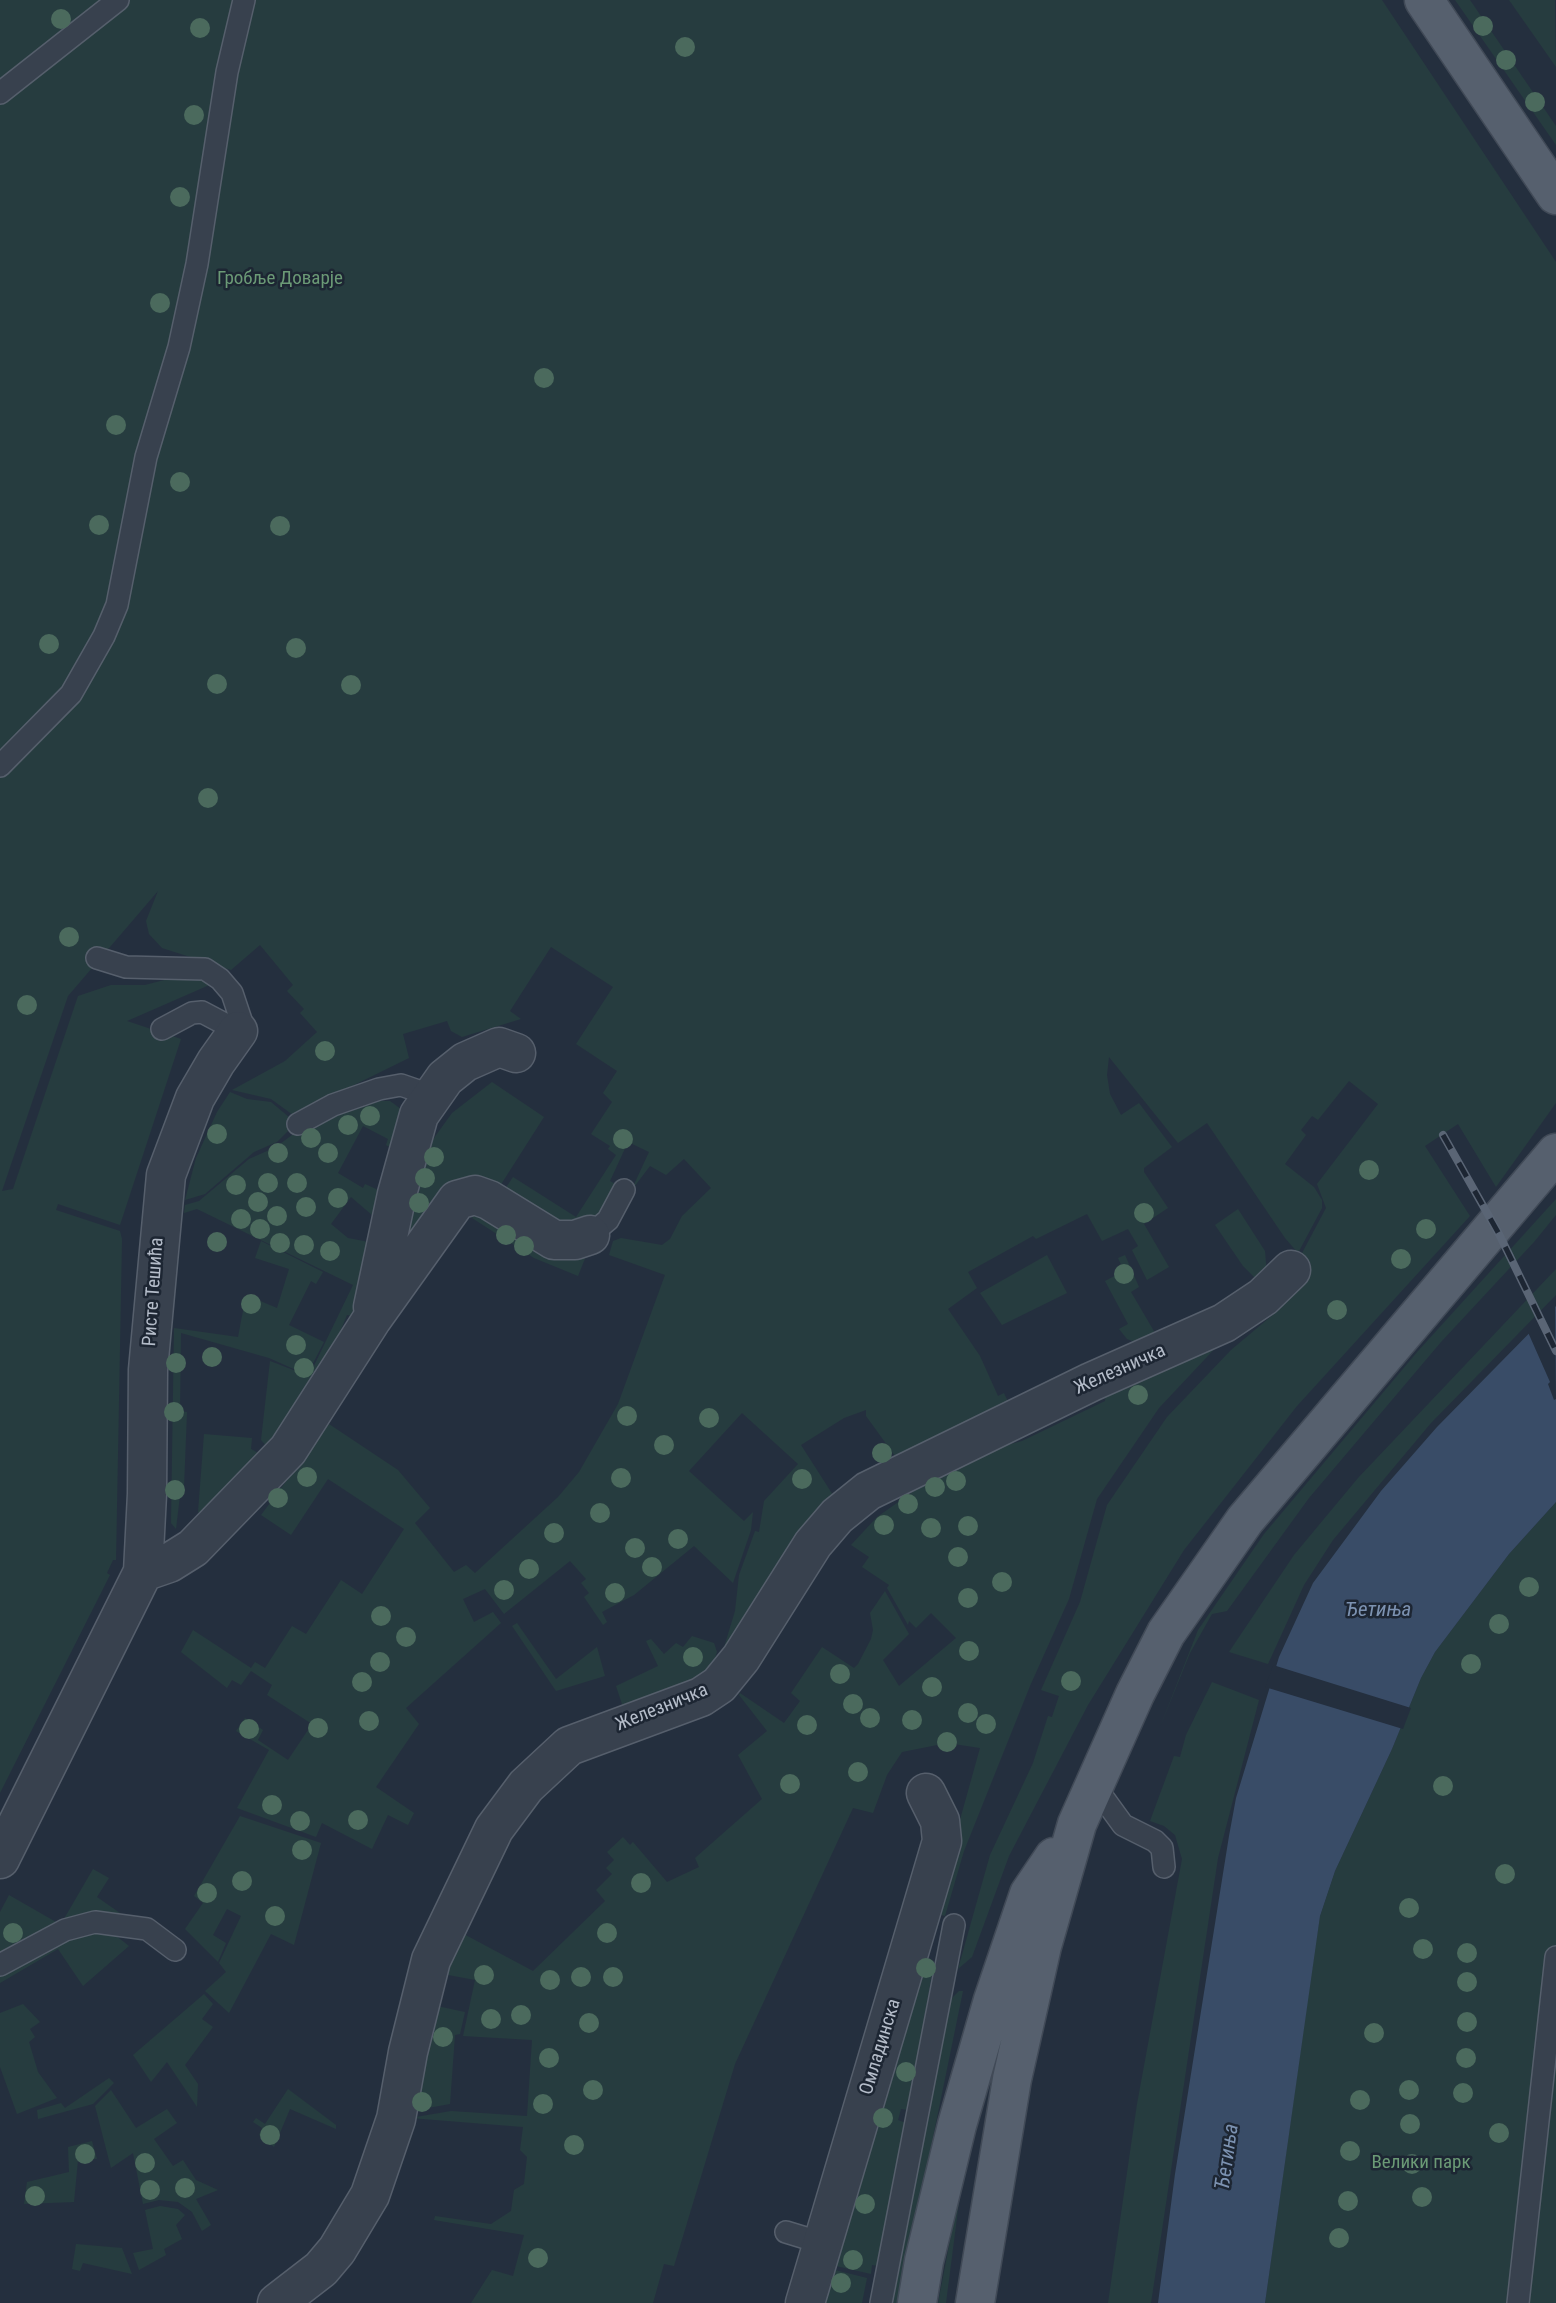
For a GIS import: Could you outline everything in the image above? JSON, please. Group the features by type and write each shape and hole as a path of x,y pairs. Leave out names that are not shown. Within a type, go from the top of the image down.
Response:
{"main road":[{"path":"1424,0 1556,195"},
{"path":"977,2298 1012,2079 1042,1946 1077,1824 1166,1633 1245,1520 1504,1218 1556,1153"},
{"path":"918,2303 924,2261 957,2124 1017,1924 1029,1894 1077,1824"}],"street":[{"name":"Ристе Тешића","path":"0,1859 143,1572 148,1370 166,1175 195,1098 216,1062 239,1031"},
{"path":"372,1319 376,1287 412,1135 430,1095 465,1062 488,1050 499,1047 516,1053"},
{"path":"143,1572 169,1563 193,1548 271,1470 303,1428 372,1319 450,1206 465,1196 475,1195 489,1199 554,1240 575,1240 590,1235"},
{"name":"Железничка","path":"278,2303 321,2269 337,2250 370,2195 396,2119 408,2052 430,1960 494,1829 526,1786 569,1746 701,1697 719,1685 736,1665 813,1544 837,1516 868,1491 1091,1382 1224,1324 1263,1297 1291,1270"},
{"name":"Омладинска","path":"805,2303 895,1968 942,1841 940,1821 926,1793"}],"lane":[{"path":"0,93 118,0"},
{"path":"0,766 71,694 104,636 117,605 146,457 179,347 197,264 227,72 244,0"},
{"path":"97,958 126,967 195,967 211,972 232,993 241,1020 239,1031 202,1012 192,1013 162,1029"},
{"path":"298,1124 333,1105 379,1089 401,1085 430,1095"},
{"path":"590,1235 608,1220 624,1190"},
{"path":"1094,1785 1123,1825 1155,1841 1162,1848 1164,1867"},
{"path":"0,1965 65,1930 95,1922 141,1927 158,1935 175,1950"},
{"path":"881,2303 954,1925"},
{"path":"1518,2303 1556,1958"},
{"path":"786,2232 822,2244"}],"green space":[{"name":"Гробље Доварје","path":"0,0 1382,0 1556,262 1556,1103 1496,1187 1458,1124 1425,1146 1470,1216 1297,1406 1184,1550 1088,1705 1009,1856 972,1957 958,1969 990,1855 1033,1763 1048,1716 1052,1717 1059,1696 1041,1690 1080,1602 1107,1505 1167,1417 1231,1350 1281,1308 1311,1264 1301,1255 1326,1208 1317,1184 1378,1104 1349,1081 1318,1120 1312,1116 1301,1130 1306,1135 1285,1164 1314,1187 1322,1200 1322,1208 1298,1253 1207,1123 1178,1143 1109,1057 1107,1075 1110,1094 1121,1115 1139,1103 1172,1147 1144,1168 1168,1208 1144,1224 1169,1267 1147,1280 1132,1250 1138,1246 1128,1229 1102,1241 1087,1214 1036,1239 1033,1236 968,1272 977,1288 948,1309 980,1356 998,1396 1004,1393 1009,1404 895,1456 866,1416 866,1410 844,1418 801,1445 833,1495 722,1654 735,1611 739,1575 755,1531 759,1532 764,1501 798,1464 742,1413 689,1471 744,1521 753,1512 751,1530 733,1583 694,1546 634,1595 602,1612 607,1622 603,1625 584,1597 589,1593 581,1583 586,1579 570,1561 504,1614 485,1589 463,1599 474,1622 493,1612 501,1623 406,1708 419,1724 376,1787 414,1813 408,1825 388,1815 372,1849 322,1823 316,1837 237,1808 269,1750 236,1731 245,1718 263,1730 258,1740 288,1760 312,1724 267,1695 272,1685 251,1671 241,1685 232,1680 227,1688 181,1652 193,1630 251,1668 255,1662 265,1668 292,1626 306,1634 341,1580 362,1594 404,1529 328,1479 291,1535 261,1515 329,1424 398,1470 430,1508 415,1523 454,1572 466,1565 475,1573 558,1497 579,1472 618,1404 665,1275 609,1255 613,1241 621,1238 662,1245 670,1239 682,1216 711,1188 684,1159 666,1175 650,1166 631,1191 649,1152 628,1142 610,1181 617,1185 602,1214 576,1229 501,1195 513,1177 576,1217 616,1155 608,1149 610,1146 591,1134 612,1102 603,1093 617,1071 576,1044 613,987 551,947 510,1011 521,1019 462,1037 451,1031 447,1021 403,1034 409,1058 293,1115 271,1099 232,1090 285,1061 317,1032 300,1013 304,1009 287,991 293,985 260,945 231,970 162,948 149,934 146,921 158,891 68,996 2,1191 13,1189 78,996 111,985 145,985 191,973 214,983 127,1021 181,1039 120,1225 58,1204 56,1210 120,1231 122,1239 116,1560 113,1560 107,1573 110,1575 0,1793"},
{"path":"1455,0 1470,0 1556,126 1556,145"},
{"path":"1509,0 1555,0 1556,67"},
{"path":"492,1082 544,1117 500,1186 472,1175 455,1180 446,1187 407,1238 424,1158 434,1138 452,1113"},
{"path":"230,1092 247,1099 271,1102 296,1123 277,1142 254,1152 205,1194 185,1200 196,1158 217,1112"},
{"path":"377,1101 390,1101 401,1109 395,1150 386,1145 388,1139 363,1126 338,1173 363,1188 365,1184 385,1193 379,1221 351,1197 331,1224 348,1238 374,1243 353,1316 347,1315 330,1356 268,1448 261,1440 270,1361 309,1376 353,1285 197,1209 184,1213 185,1205 199,1201 249,1159 276,1147 300,1129"},
{"path":"1556,1199 1556,1215 1534,1242 1441,1342 1309,1498 1227,1611 1212,1614 1190,1653 1160,1727 1198,1630 1264,1534 1418,1351"},
{"path":"480,1206 590,1246 578,1276 534,1258 472,1218"},
{"path":"1238,1209 1265,1251 1267,1274 1258,1281 1243,1266 1215,1225"},
{"path":"261,1241 323,1272 316,1284 311,1281 289,1325 324,1342 307,1375 269,1358 181,1333 180,1411 187,1412 184,1487 181,1487 176,1529 171,1523 174,1328 238,1337 246,1295 277,1308 289,1269 255,1258"},
{"path":"1047,1255 1067,1293 1002,1325 980,1293"},
{"path":"1125,1255 1139,1287 1131,1292 1158,1338 1140,1344 1127,1339 1119,1329 1128,1324 1105,1281 1124,1271 1118,1258"},
{"path":"1556,1269 1556,1295 1431,1423 1333,1540 1304,1585 1268,1664 1229,1652 1294,1555 1358,1478"},
{"path":"1221,1342 1159,1408 1097,1499 1069,1599 1030,1686 964,1851 945,1916 934,1913 980,1748 947,1743 902,1752 887,1775 873,1813 853,1808 735,2064 674,2266 664,2264 653,2303 471,2303 492,2270 513,2276 524,2235 434,2220 435,2216 491,2224 511,2211 514,2190 524,2184 527,2157 520,2150 523,2127 410,2118 451,2111 527,2116 532,2040 463,2036 475,1980 443,1974 460,1932 533,1971 605,1901 596,1890 612,1874 606,1868 614,1860 607,1852 623,1837 630,1845 633,1842 667,1882 699,1867 695,1858 762,1799 738,1755 767,1731 740,1693 784,1723 800,1701 791,1693 822,1647 854,1668 858,1664 871,1639 873,1630 870,1613 885,1591 909,1634 883,1660 899,1686 956,1638 931,1613 916,1628 909,1621 908,1625 887,1588 889,1585 862,1567 869,1557 851,1545 877,1517 941,1472 981,1452 1022,1441 1105,1401 1106,1390"},
{"path":"204,1434 252,1438 251,1449 262,1455 204,1515 198,1512"},
{"name":"Велики парк","path":"1556,1502 1556,2303 1265,2303 1320,1916 1335,1871 1435,1652 1509,1554"},
{"path":"517,1623 556,1679 597,1647 605,1676 556,1691 512,1626"},
{"path":"692,1636 714,1643 717,1652 707,1680 625,1713 616,1686 658,1666 646,1641 651,1639 664,1654 676,1643 683,1647"},
{"path":"1212,1682 1259,1700 1218,1858 1151,2303 1108,2303 1137,2104 1182,1859 1175,1835 1164,1826 1150,1821 1174,1756 1180,1757 1186,1735"},
{"path":"240,1816 321,1843 294,1945 271,1934 229,2013 205,1991 226,1972 219,1963 241,1916 227,1909 213,1935 226,1943 218,1962 185,1929 203,1903 194,1896"},
{"path":"93,1869 109,1878 97,1897 130,1920 61,1924"},
{"path":"9,1895 56,1922 0,1955 0,1912"},
{"path":"93,1930 115,1935 129,1946 83,1986 58,1949 0,1983 0,1972 62,1937"},
{"path":"924,1962 934,1963 908,2110 901,2109 898,2120 906,2123 878,2266 872,2265 871,2274 836,2266"},
{"path":"959,1991 963,1991 899,2303 893,2303 950,2000"},
{"path":"204,1994 213,2004 202,2019 213,2027 185,2065 198,2084 197,2107 167,2062 151,2082 133,2055"},
{"path":"23,2004 40,2022 30,2029 35,2037 29,2042 38,2072 57,2098 17,2114 0,2067 0,2013"},
{"path":"432,2005 465,2012 460,2034 455,2035 450,2104 411,2111"},
{"path":"109,2078 114,2083 93,2104 38,2119 37,2110 61,2103 65,2108"},
{"path":"288,2089 336,2125 336,2129 290,2109 274,2147 259,2135 262,2128 253,2122 256,2118 265,2124"},
{"path":"111,2090 136,2128 167,2109 177,2123 154,2139 173,2166 183,2160 196,2180 218,2190 196,2199 211,2225 202,2231 192,2212 178,2202 159,2200 143,2204 133,2153 111,2168 95,2106"},
{"path":"92,2141 97,2159 78,2160 74,2202 24,2204 27,2182 69,2172 68,2147"},
{"path":"959,2202 946,2303 938,2303 957,2204"},
{"path":"160,2206 178,2209 185,2215 176,2225 182,2239 164,2249 166,2255 139,2270 133,2253 153,2249 145,2210"},
{"path":"76,2244 122,2248 132,2274 83,2263 80,2271 72,2269"},
{"path":"835,2270 867,2278 862,2303 825,2303"}],"water":[{"name":"Ђетиња","path":"1556,1306 1556,1502 1509,1554 1435,1652 1335,1871 1320,1916 1265,2303 1158,2303 1175,2174 1236,1798 1279,1657 1313,1583 1381,1491 1437,1427"}],"pier":[{"path":"1555,1302 1554,1400 1548,1384 1550,1382 1527,1330"},
{"path":"1273,1665 1411,1708 1403,1729 1265,1687"}],"railway":[{"path":"1443,1135 1499,1234 1556,1351"}]}
